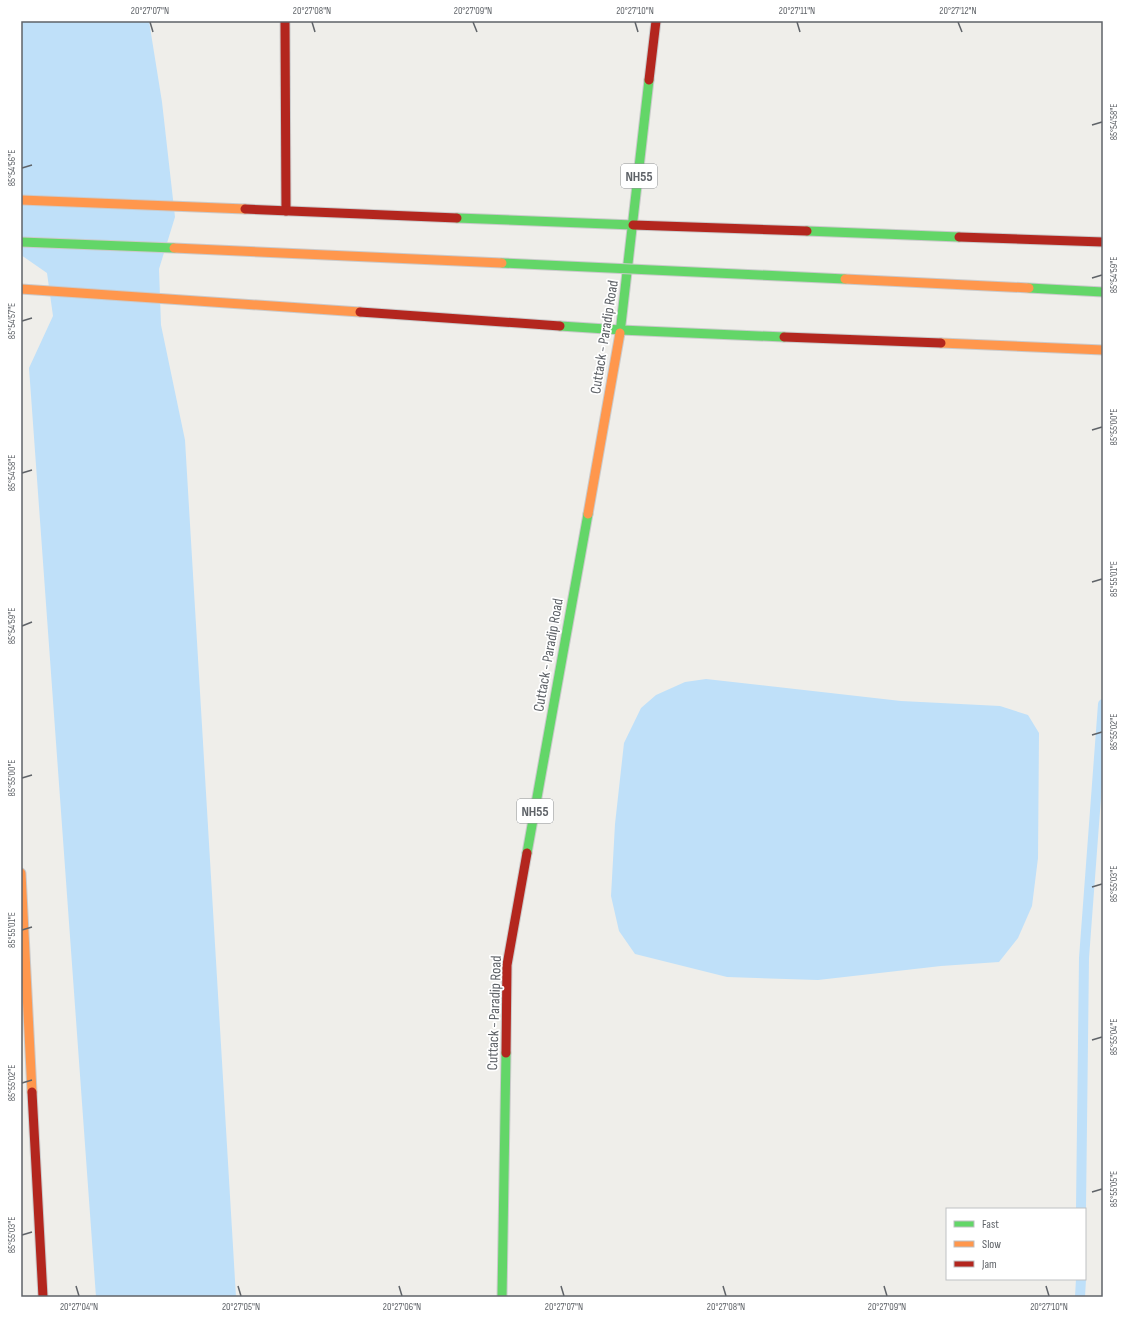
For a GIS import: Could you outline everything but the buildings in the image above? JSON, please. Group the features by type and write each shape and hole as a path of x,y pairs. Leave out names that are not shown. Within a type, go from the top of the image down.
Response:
{"main road":[{"path":"285,21 286,211"},
{"name":"Cuttack - Paradip Road","path":"502,1297 507,965 621,330 656,21"},
{"path":"21,200 633,225 1103,242"},
{"path":"21,242 394,257 1103,292"},
{"path":"23,289 621,330 1103,350"},
{"path":"21,873 43,1297"}],"water":[{"path":"21,21 149,21 162,102 175,217 159,269 161,325 185,440 236,1297 96,1297 29,368 53,316 47,273 21,255"},
{"path":"706,679 901,701 1000,706 1028,715 1039,733 1038,858 1032,906 1018,938 999,962 941,966 818,980 727,977 635,954 619,931 611,896 615,824 624,743 641,708 656,695 685,682"}],"waterway":[{"path":"1081,1208 1084,958 1103,704"},
{"path":"1080,1297 1081,1280"}],"traffic: fast":[{"path":"620,333 649,80"},
{"path":"457,218 633,225"},
{"path":"807,231 959,237"},
{"path":"21,242 174,248"},
{"path":"502,263 845,279"},
{"path":"1029,288 1103,292"},
{"path":"560,326 784,337"},
{"path":"527,853 588,514"},
{"path":"502,1297 506,1053"}],"traffic: slow":[{"path":"21,200 245,209"},
{"path":"174,248 502,263"},
{"path":"845,279 1029,288"},
{"path":"21,289 360,312"},
{"path":"588,514 620,333"},
{"path":"941,343 1103,350"},
{"path":"21,873 32,1092"}],"traffic: jam":[{"path":"285,21 286,211"},
{"path":"649,80 656,21"},
{"path":"245,209 457,218"},
{"path":"633,225 807,231"},
{"path":"959,237 1103,242"},
{"path":"360,312 560,326"},
{"path":"784,337 941,343"},
{"path":"506,1053 507,965 527,853"},
{"path":"32,1092 43,1297"}]}
